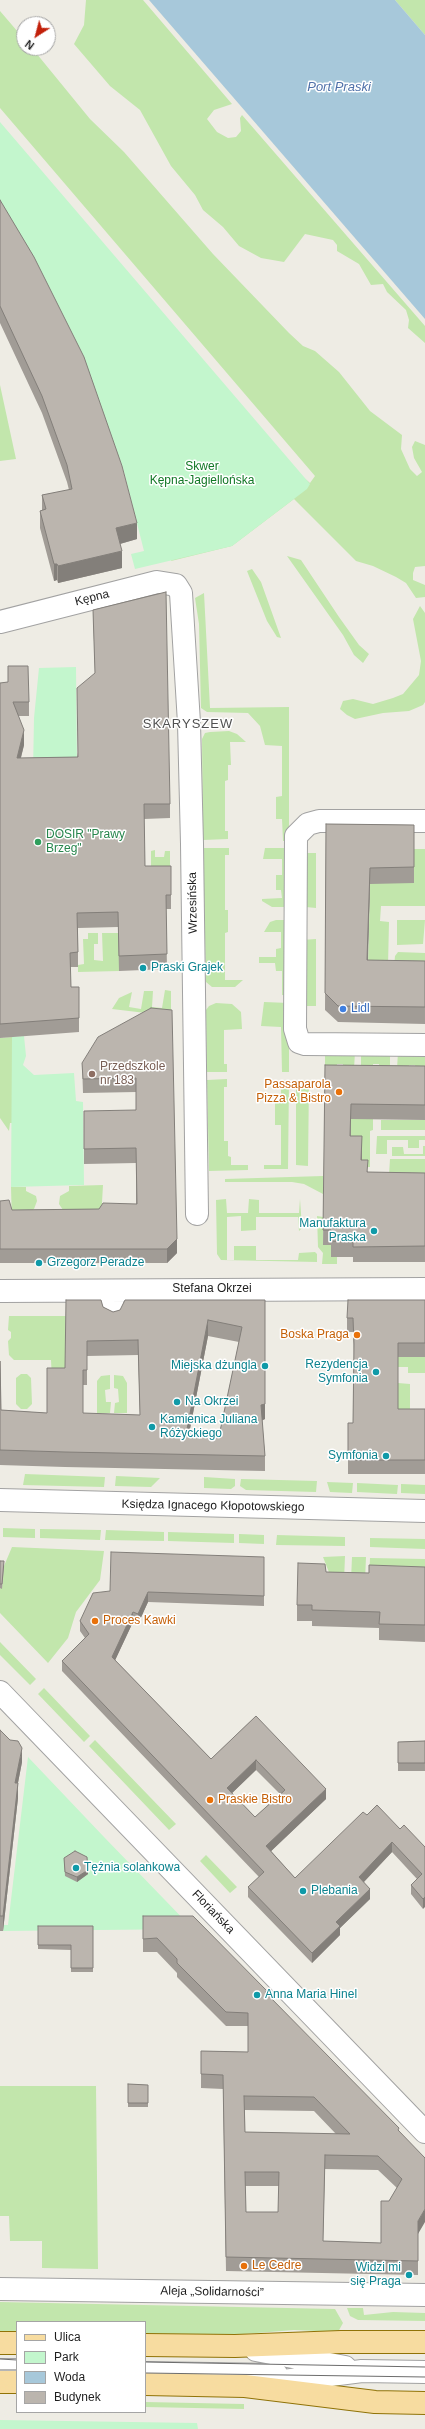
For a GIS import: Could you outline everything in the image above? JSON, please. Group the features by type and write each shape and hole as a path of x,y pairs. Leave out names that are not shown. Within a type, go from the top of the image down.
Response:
{"main road":[{"path":"146,2345 235,2346 425,2342"},
{"path":"0,2343 16,2343"},
{"path":"0,2382 16,2382"},
{"path":"146,2384 245,2386 375,2402 425,2403"}],"street":[{"name":"Kępna","path":"0,622 158,582 176,585 181,593"},
{"name":"Wrzesińska","path":"181,593 189,723 197,1214"},
{"path":"425,821 319,821 308,824 299,832 296,844 295,1010 297,1037 300,1042 305,1044 425,1045"},
{"name":"Stefana Okrzei","path":"0,1291 425,1289"},
{"path":"112,1290 113,1315"},
{"name":"Księdza Ignacego Kłopotowskiego","path":"0,1500 425,1511"},
{"name":"Floriańska","path":"0,1692 425,2132"},
{"name":"Aleja „Solidarności”","path":"0,2288 425,2295"},
{"path":"235,2346 362,2371"},
{"path":"0,2370 16,2370"},
{"path":"245,2386 362,2371 425,2372"},
{"path":"146,2373 324,2376"}],"green space":[{"path":"86,0 143,0 232,104 214,110 207,119 217,132 228,138 236,137 241,131 240,118 242,115 425,326 425,343 408,328 409,320 406,310 387,292 383,284 371,285 359,264 337,251 337,245 333,240 305,234 284,262 261,258 239,246 223,227 203,210 195,195 171,166 140,110 110,86 74,44 84,25"},
{"path":"395,0 425,0 425,35"},
{"path":"0,11 16,30 16,56 39,56 90,119 124,152 213,254 289,333 303,346 315,351 339,372 370,411 402,435 401,449 410,469 417,476 422,472 414,458 412,447 415,441 425,445 425,566 415,567 413,580 425,585 425,597 416,598 406,583 373,566 356,561 294,499 232,546 171,561 174,554 302,476 310,483 315,476 0,108"},
{"name":"Skwer Kępna-Jagiellońska","path":"0,122 310,484 307,489 232,546 135,569 131,554 144,551 124,472 91,379 0,208"},
{"path":"0,385 16,459 0,461"},
{"path":"287,556 301,560 359,645 369,654 363,663 354,655 343,635"},
{"path":"252,569 261,582 281,638 277,637 267,621 247,571"},
{"path":"204,593 210,708 289,707 289,841 283,841 282,819 276,819 276,797 282,796 282,746 265,745 260,726 248,713 207,712 201,708 199,624 195,598"},
{"path":"420,606 425,613 425,702 423,705 409,711 383,713 355,719 347,715 340,709 343,701 353,699 373,704 393,698 403,694 419,675 421,661 413,619"},
{"path":"76,667 77,771 33,772 34,718 39,668"},
{"path":"229,731 237,734 246,742 230,742 231,765 228,765 228,780 225,781 225,831 228,831 228,839 203,840 202,739 205,733"},
{"path":"203,848 229,848 229,855 225,855 225,910 228,910 228,932 225,933 225,980 243,980 235,987 212,987 206,982"},
{"path":"265,848 289,848 289,907 272,907 262,901 262,899 282,898 281,890 276,890 276,875 282,875 282,859 263,859"},
{"path":"414,849 425,849 425,906 381,906 380,921 389,922 388,966 368,966 370,884"},
{"path":"155,850 155,857 164,857 165,851 170,851 170,875 151,874 151,851"},
{"path":"302,853 316,853 316,908 306,907"},
{"path":"276,920 289,920 289,996 282,995 282,971 276,971 275,963 259,963 259,957 276,957 276,949 281,948 281,932 264,932 270,922"},
{"path":"397,920 425,920 423,944 397,945"},
{"path":"88,933 98,933 98,944 94,944 94,960 103,961 102,933 119,933 119,971 78,972 78,965 84,964 83,939 88,939"},
{"path":"316,939 316,1006 302,1006 302,940"},
{"path":"398,952 425,953 425,978 393,978 395,956"},
{"path":"165,990 171,991 171,1016 112,1009 119,998 132,992 129,1007 141,1009 144,991 153,991 152,1007 162,1008"},
{"path":"264,1002 289,1003 289,1072 282,1072 281,1027 261,1026"},
{"path":"216,1003 232,1004 241,1012 242,1029 224,1030 224,1064 227,1064 227,1072 207,1072 206,1010 209,1006"},
{"path":"24,1036 26,1056 23,1065 34,1075 74,1073 76,1101 83,1102 84,1185 11,1187 12,1037"},
{"path":"12,1037 12,1123 10,1123 9,1131 0,1118 0,1038"},
{"path":"325,1052 355,1052 354,1069 343,1069 343,1064 337,1064 337,1069 325,1069"},
{"path":"361,1052 390,1052 390,1069 379,1069 379,1064 373,1064 373,1069 361,1069"},
{"path":"398,1052 425,1052 425,1069 416,1069 415,1065 409,1065 409,1069 397,1069"},
{"path":"227,1079 227,1087 224,1087 224,1141 228,1141 228,1156 231,1157 231,1165 248,1165 248,1170 209,1171 207,1080"},
{"path":"281,1080 289,1080 288,1169 264,1169 264,1165 281,1165 281,1125 275,1125 275,1103 281,1103"},
{"path":"296,1080 309,1080 308,1166 296,1165"},
{"path":"351,1119 373,1119 373,1130 370,1131 370,1167 361,1167 350,1151"},
{"path":"381,1120 425,1120 425,1130 381,1130"},
{"path":"377,1136 425,1136 425,1140 419,1140 419,1148 408,1148 408,1140 387,1140 387,1154 376,1154"},
{"path":"423,1146 425,1146 425,1156 392,1156 392,1147 403,1147 404,1154 423,1154"},
{"path":"390,1159 425,1159 425,1209 389,1175"},
{"path":"323,1176 323,1194 304,1184 292,1182 225,1182 225,1179"},
{"path":"103,1185 101,1220 63,1210 59,1204 60,1196 69,1191 69,1186"},
{"path":"11,1187 26,1187 26,1191 36,1196 37,1201 34,1209 12,1225"},
{"path":"226,1199 227,1213 248,1213 249,1199 259,1200 259,1213 299,1213 300,1199 302,1228 299,1231 298,1217 256,1217 256,1230 241,1231 241,1216 227,1217 227,1260 234,1260 234,1246 256,1246 256,1260 298,1260 299,1253 315,1252 317,1254 317,1262 221,1260 217,1254 216,1200"},
{"path":"317,1216 323,1217 323,1245 331,1245 337,1257 337,1264 322,1264 323,1253 318,1247"},
{"path":"9,1316 66,1316 65,1380 52,1380 51,1360 14,1360 9,1355 8,1341 11,1338 11,1332 8,1330"},
{"path":"398,1357 425,1357 425,1373 408,1373 408,1367 398,1367"},
{"path":"21,1374 27,1374 31,1378 32,1404 27,1409 21,1409 16,1404 16,1378"},
{"path":"110,1375 110,1389 105,1390 106,1402 111,1402 110,1413 97,1413 97,1381 101,1376"},
{"path":"114,1375 123,1376 127,1383 127,1413 114,1413 115,1403 119,1402 118,1389 114,1388"},
{"path":"398,1383 410,1384 410,1414 398,1429"},
{"path":"25,1474 105,1477 104,1487 23,1485"},
{"path":"116,1476 160,1478 151,1487 115,1486"},
{"path":"204,1477 235,1479 235,1486 231,1489 204,1488"},
{"path":"241,1479 317,1481 316,1492 246,1490 240,1486"},
{"path":"327,1482 353,1483 352,1493 330,1492"},
{"path":"357,1483 398,1485 397,1494 357,1492"},
{"path":"401,1484 425,1485 425,1494 401,1493"},
{"path":"3,1528 35,1529 35,1538 3,1537"},
{"path":"40,1529 101,1530 100,1540 40,1538"},
{"path":"106,1530 164,1532 164,1541 105,1540"},
{"path":"168,1532 234,1534 234,1543 168,1541"},
{"path":"239,1534 264,1535 264,1544 239,1543"},
{"path":"277,1535 345,1537 345,1546 276,1545"},
{"path":"370,1538 425,1539 425,1549 370,1547"},
{"path":"12,1547 104,1551 100,1580 76,1612 68,1638 48,1663 0,1613 0,1588 2,1588 4,1566"},
{"path":"345,1556 344,1581 332,1580 323,1557"},
{"path":"352,1557 366,1557 365,1581 351,1580"},
{"path":"370,1558 425,1559 425,1583 369,1581"},
{"path":"0,1642 36,1679 30,1685 0,1655"},
{"path":"44,1688 90,1736 84,1742 38,1694"},
{"path":"95,1740 176,1824 169,1830 89,1746"},
{"path":"28,1757 193,1929 3,1931 4,1925 8,1925"},
{"path":"206,1855 237,1887 230,1893 200,1861"},
{"path":"0,2086 96,2086 98,2269 42,2268 42,2241 10,2241 9,2216 0,2216"},
{"path":"0,2302 335,2309 343,2323 338,2332 294,2330 220,2336 146,2334 146,2321 16,2321 16,2332 0,2331"},
{"path":"347,2308 363,2308 364,2315 393,2312 425,2313 425,2321 358,2320 350,2316"},
{"path":"146,2402 244,2404 244,2409 146,2407"},
{"path":"0,2420 197,2423 198,2429 0,2429"}],"water":[{"name":"Port Praski","path":"149,0 395,0 425,35 425,319"}],"building":[{"path":"0,200 34,257 84,357 122,466 137,523 116,528 122,551 58,566 57,564 54,564 40,511 46,509 42,495 72,489 67,465 42,396 0,306"},
{"path":"166,592 170,804 144,804 145,866 171,866 171,895 166,895 167,954 119,956 118,912 77,913 78,952 70,953 71,987 79,987 79,1018 0,1024 0,683 8,682 8,666 28,666 29,702 13,702 24,730 17,758 78,757 77,688 95,673 93,610"},
{"path":"326,824 414,825 414,867 370,868 367,960 425,961 425,1007 338,1006 325,993"},
{"path":"151,1008 172,1010 177,1239 167,1249 0,1249 0,1201 9,1200 12,1210 99,1209 103,1203 137,1204 136,1148 84,1149 84,1111 136,1110 136,1078 83,1079 82,1063 98,1037"},
{"path":"325,1065 425,1066 425,1105 351,1104 350,1136 362,1136 361,1160 368,1160 367,1172 425,1173 425,1246 353,1247 353,1242 331,1241 331,1230 323,1230"},
{"path":"66,1300 101,1300 103,1307 113,1312 120,1310 125,1300 265,1300 265,1404 261,1405 265,1456 0,1450 0,1361 1,1410 47,1413 47,1368 65,1368","holes":["208,1320 242,1327 219,1436 187,1429","138,1340 140,1415 83,1413 83,1370 87,1370 87,1341"]},
{"path":"348,1300 425,1300 425,1343 398,1343 398,1409 425,1409 425,1460 348,1460 348,1423 353,1423 354,1344 353,1318 347,1318"},
{"path":"111,1552 264,1557 264,1596 148,1592 138,1614 133,1612 112,1657 211,1759 256,1716 326,1789 266,1846 295,1878 363,1812 367,1815 377,1805 400,1829 404,1825 425,1847 425,1897 423,1899 411,1885 422,1874 392,1842 359,1877 370,1889 336,1922 340,1926 312,1953 248,1887 264,1872 62,1661 89,1634 80,1621 93,1593 110,1591","holes":["256,1760 285,1790 255,1817 227,1788"]},
{"path":"0,1561 4,1561 2,1584 0,1584"},
{"path":"298,1563 325,1564 326,1572 369,1573 369,1565 425,1567 425,1625 379,1624 380,1612 312,1610 312,1605 297,1605"},
{"path":"0,1730 10,1740 18,1741 22,1748 15,1783 18,1783 3,1916 0,1916"},
{"path":"425,1741 425,1763 398,1763 398,1742"},
{"name":"Tężnia solankowa","path":"75,1851 87,1857 88,1870 77,1877 65,1872 64,1858"},
{"path":"143,1916 193,1916 267,1991 265,1992 399,2128 398,2130 425,2158 425,2209 418,2221 418,2261 226,2257 223,2075 201,2074 201,2051 248,2052 248,2013 226,2012 177,1963 177,1959 157,1938 143,1939","holes":["244,2096 314,2097 350,2134 245,2132","325,2155 378,2156 402,2179 389,2201 381,2201 381,2243 323,2241","245,2172 279,2172 278,2212 246,2212"]},
{"path":"38,1926 93,1926 93,1968 71,1968 71,1945 38,1945"},
{"path":"128,2084 148,2085 148,2103 128,2103"}],"tram line":[{"path":"0,2359 16,2360"},
{"path":"146,2362 425,2367"},
{"path":"0,2370 16,2370"},
{"path":"146,2373 425,2377"}],"place":[{"name":"DOSIR \"Prawy Brzeg\"","path":"38,842"},
{"name":"Praski Grajek","path":"143,968"},
{"name":"Lidl","path":"343,1009"},
{"name":"Przedszkole nr 183","path":"92,1074"},
{"name":"Passaparola Pizza & Bistro","path":"339,1092"},
{"name":"Manufaktura Praska","path":"374,1231"},
{"name":"Grzegorz Peradze","path":"39,1263"},
{"name":"Boska Praga","path":"357,1335"},
{"name":"Miejska dżungla","path":"265,1366"},
{"name":"Rezydencja Symfonia","path":"376,1372"},
{"name":"Na Okrzei","path":"177,1402"},
{"name":"Kamienica Juliana Różyckiego","path":"152,1427"},
{"name":"Symfonia","path":"386,1456"},
{"name":"Proces Kawki","path":"95,1621"},
{"name":"Praskie Bistro","path":"210,1800"},
{"name":"Tężnia solankowa","path":"76,1868"},
{"name":"Plebania","path":"303,1891"},
{"name":"Anna Maria Hinel","path":"257,1995"},
{"name":"Le Cedre","path":"244,2266"},
{"name":"Widzi mi się Praga","path":"409,2275"}],"district":[{"name":"SKARYSZEW","path":"188,724"}]}
